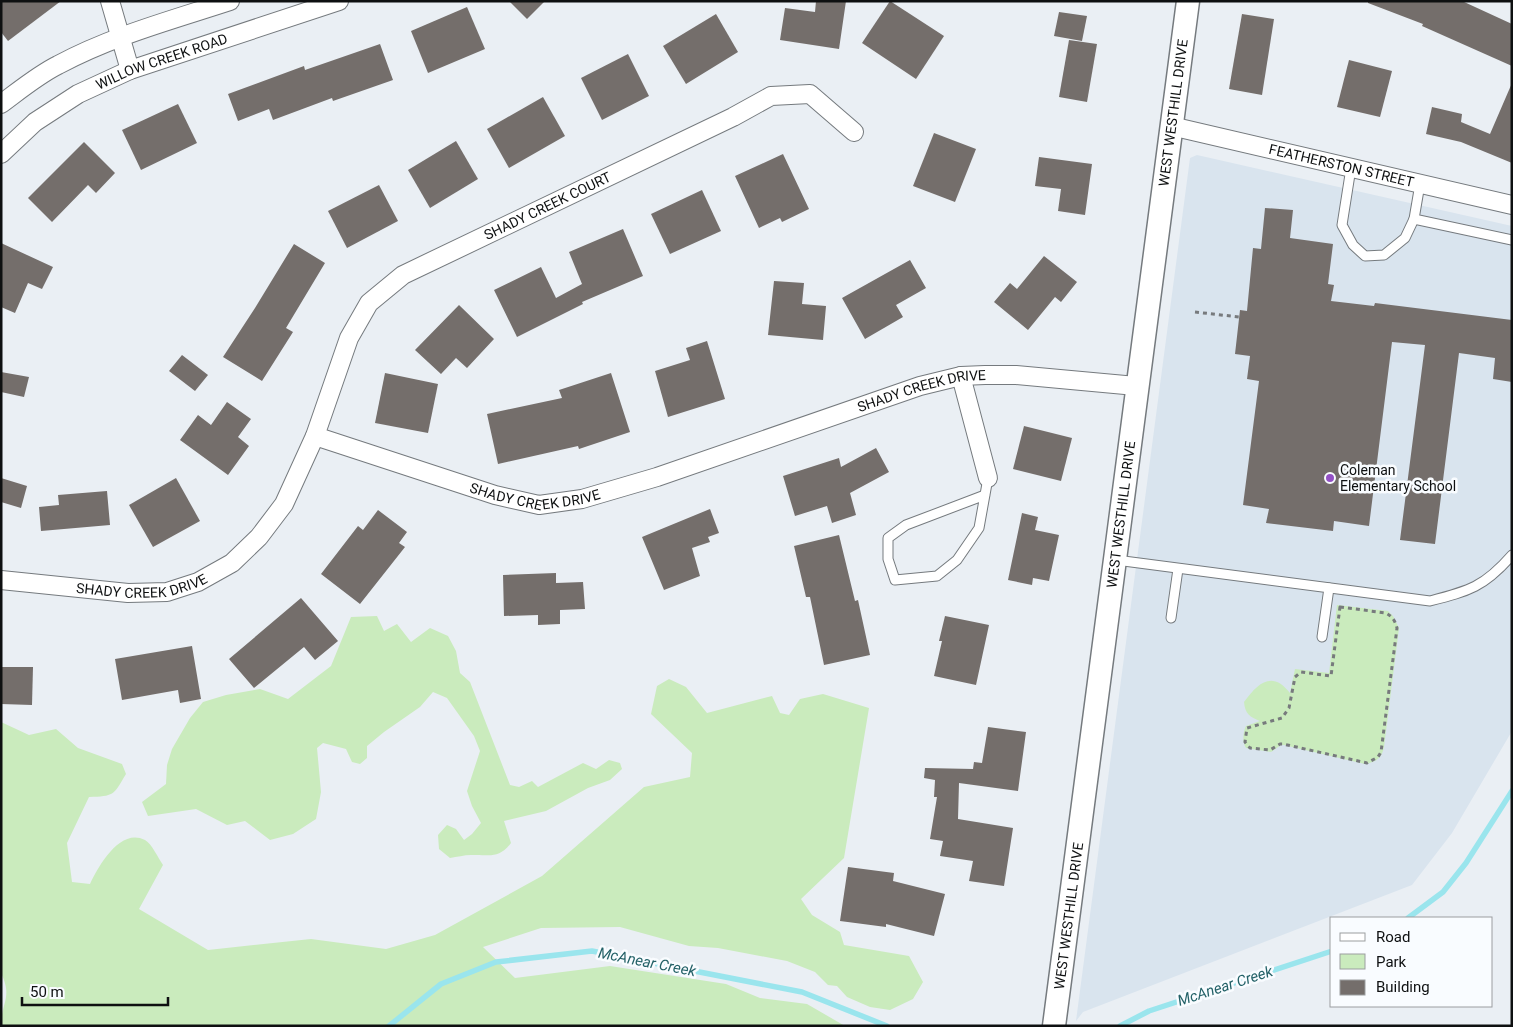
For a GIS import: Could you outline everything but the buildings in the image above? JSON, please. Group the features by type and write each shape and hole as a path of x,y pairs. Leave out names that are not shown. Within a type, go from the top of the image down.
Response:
{"street":[{"path":"110,1 130,70"},
{"path":"1,104 56,66 120,36 230,1"},
{"name":"WILLOW CREEK ROAD","path":"1,154 35,122 78,94 130,70 339,1"},
{"name":"WEST WESTHILL DRIVE","path":"1054,1026 1136,386 1188,1"},
{"name":"SHADY CREEK COURT","path":"315,436 349,338 369,303 403,275 724,122 771,96 810,94 854,132"},
{"name":"FEATHERSTON STREET","path":"1171,126 1512,205"},
{"name":"SHADY CREEK DRIVE","path":"1,580 128,594 167,592 198,582 232,563 259,537 284,504 315,436 496,495 539,505 582,499 657,477 920,386 961,376 1016,375 1136,386"},
{"path":"961,376 986,487"}],"lane":[{"path":"1351,168 1342,225 1353,245 1365,256 1384,255 1404,238 1414,219 1420,184"},
{"path":"1414,219 1512,240"},
{"path":"986,487 979,528 957,560 937,576 895,580 888,559 888,538 906,525 986,487"},
{"path":"1115,560 1430,600 1461,593 1477,586 1492,576 1512,555"},
{"path":"1170,618 1178,569"},
{"path":"1322,637 1329,588"}],"path":[{"path":"1195,312 1239,317"},
{"path":"1340,607 1386,613 1392,617 1397,628 1381,752 1378,757 1367,763 1283,744 1270,750 1250,748 1245,742 1247,728 1282,718 1289,708 1294,677 1301,672 1331,676 1340,607"}],"shaded area":[{"name":"Coleman Elementary School","path":"1197,155 1512,226 1512,731 1452,833 1412,885 1083,1012 1076,1021 1190,158"}],"green space":[{"path":"1337,605 1388,611 1399,628 1382,754 1375,761 1365,764 1284,745 1271,752 1246,748 1243,737 1246,726 1260,721 1249,715 1244,702 1255,689 1271,681 1277,682 1290,693 1295,669 1329,673"},
{"path":"377,616 384,631 397,624 411,642 430,628 448,636 456,651 460,673 470,682 510,785 519,787 532,781 538,787 583,763 596,769 609,760 620,763 622,769 610,780 588,788 546,811 504,821 511,843 502,852 493,855 468,855 450,858 439,849 438,835 447,825 456,829 464,840 481,823 467,791 480,751 474,736 447,698 433,692 420,707 367,746 367,758 360,764 352,762 346,749 323,743 317,748 321,792 316,819 293,834 270,840 245,821 227,825 196,809 148,816 142,802 166,784 167,765 172,749 190,718 203,702 226,695 260,689 288,699 331,666 351,617"},
{"path":"669,679 686,687 707,713 772,696 780,713 789,715 800,699 823,694 869,708 844,858 801,899 812,915 840,932 844,945 909,956 923,982 913,999 890,1010 870,1007 847,997 837,986 828,985 815,972 787,961 718,948 689,946 620,927 541,928 483,947 515,978 610,966 726,984 760,998 807,1004 845,1026 1,1026 6,988 1,973 1,722 29,735 56,729 78,748 122,764 126,774 118,787 108,795 89,797 67,843 72,882 90,884 98,868 111,851 127,839 136,837 148,842 163,865 139,909 208,950 311,939 386,949 435,935 542,876 644,787 690,777 692,753 651,714 657,686"}],"waterway":[{"name":"McAnear Creek","path":"1409,917 1443,892 1466,863 1512,791"},
{"name":"McAnear Creek","path":"389,1026 441,984 496,962 592,951 802,992 887,1026"},
{"name":"McAnear Creek","path":"1120,1026 1149,1011 1330,952"}],"place":[{"name":"Coleman Elementary School","path":"1330,478"}]}
